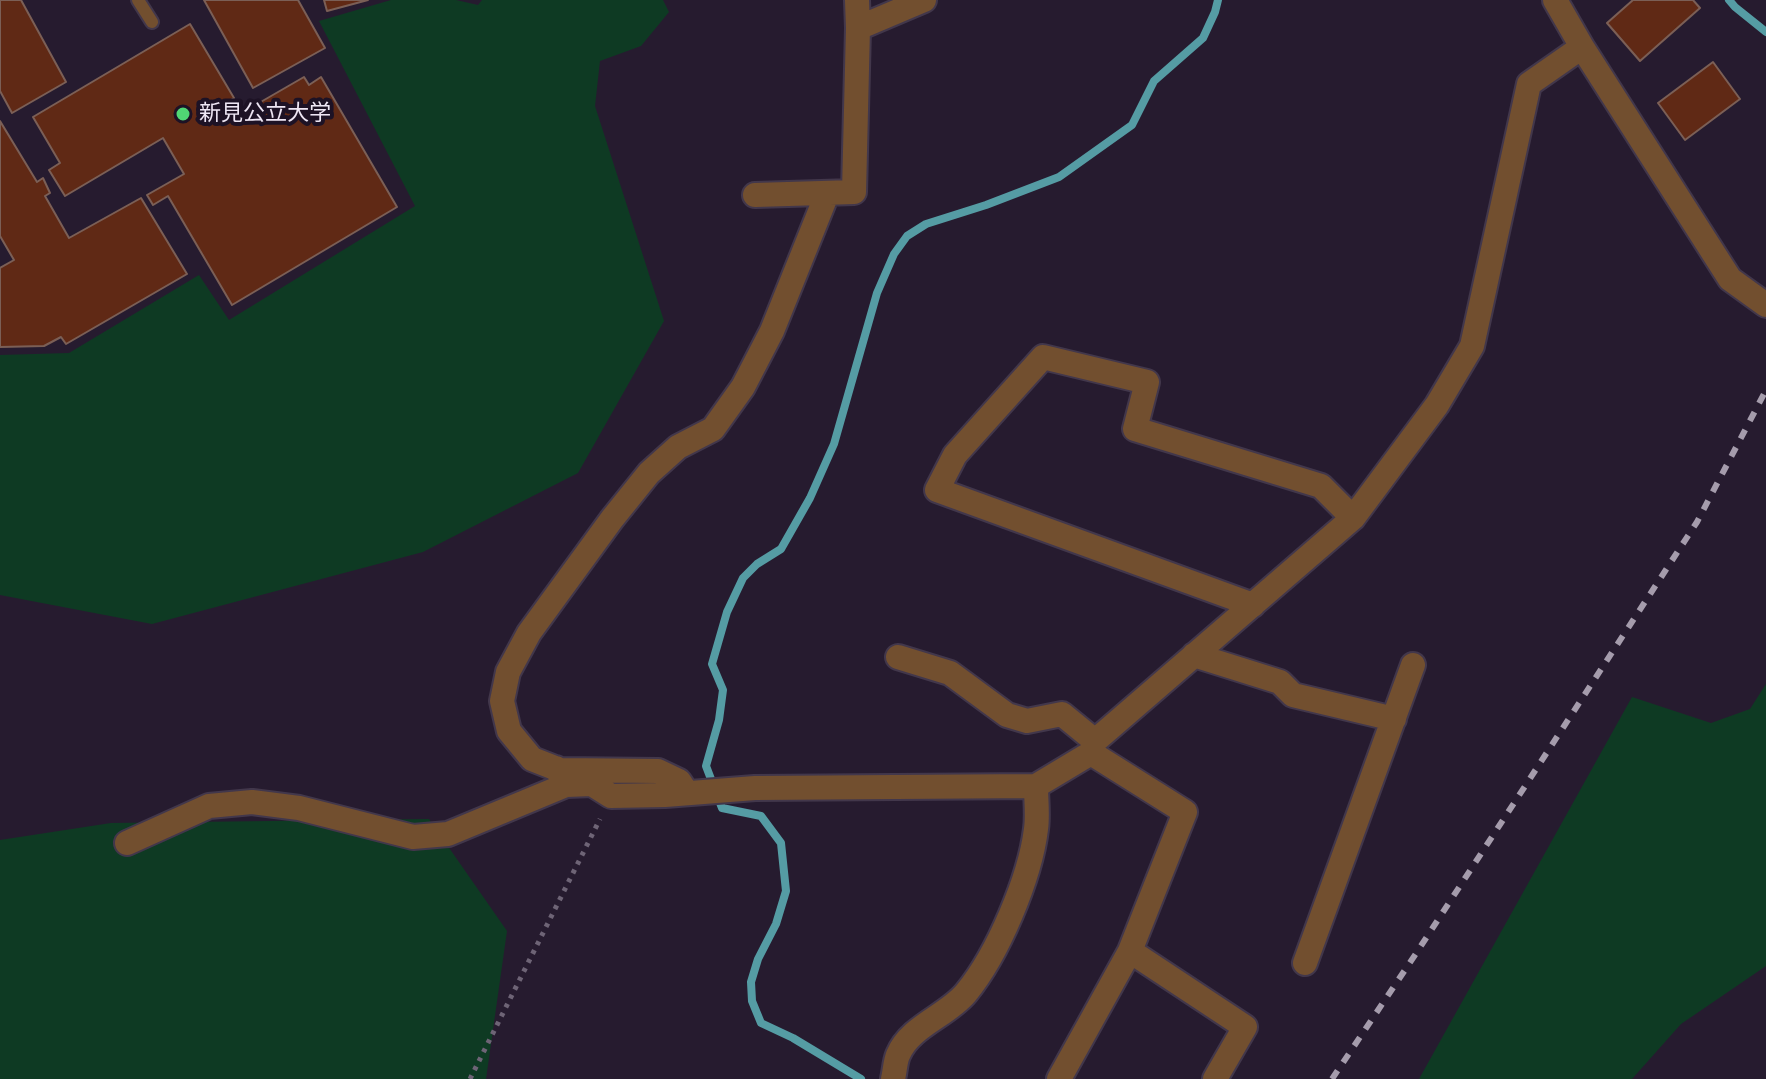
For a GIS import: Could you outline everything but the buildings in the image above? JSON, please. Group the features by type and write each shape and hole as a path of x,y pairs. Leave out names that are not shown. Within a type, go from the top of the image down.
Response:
{"street":[{"path":"755,195 854,192 857,0"},
{"path":"858,28 924,0"},
{"path":"1555,0 1730,279 1766,305"},
{"path":"827,194 772,331 743,387 713,429 678,447 640,485 529,633 508,672 502,701 509,731 532,759 561,776 592,784 611,796 755,788 1036,786 1093,747 1353,518 1437,405 1472,346 1529,84 1582,47"},
{"path":"1253,605 937,490 955,455 1043,357 1147,382 1135,429 1321,486 1353,518"},
{"path":"1194,655 1280,682 1293,695 1394,719"},
{"path":"898,657 950,673 1007,715 1027,721 1062,714 1093,747 1185,812 1130,951 1059,1079"},
{"path":"1305,963 1413,665"},
{"path":"127,843 209,806 252,802 299,808 413,837 448,834 561,776 658,771 679,781 687,793"},
{"path":"893,1079 898,1054 914,1032 965,995 1003,933 1027,871 1036,829 1036,786"},
{"path":"1130,951 1245,1027 1215,1079"}],"lane":[{"path":"138,0 152,22"}],"path":[{"path":"470,1079 611,796"}],"green space":[{"path":"391,0 456,0 478,5 482,0 663,0 669,12 641,46 600,61 595,106 664,321 578,473 423,552 152,624 0,595 0,355 69,353 199,275 229,320 415,206 319,21"},
{"path":"1766,684 1766,966 1681,1024 1632,1079 1419,1079 1632,697 1711,723 1750,709"},
{"path":"429,819 507,931 486,1079 0,1079 0,840 111,823"}],"waterway":[{"path":"861,1079 793,1038 761,1023 752,1001 751,982 758,959 776,924 786,891 781,843 761,816 722,808 706,766 719,720 723,690 712,664 727,612 743,578 757,564 781,549 810,498 834,444 877,293 894,254 907,236 926,224 1059,177 1132,125 1154,81 1203,38 1218,0"},
{"path":"1729,0 1766,32"}],"railway":[{"path":"1332,1079 1697,522 1766,390"}],"place":[{"name":"新見公立大学","path":"183,114"}]}
